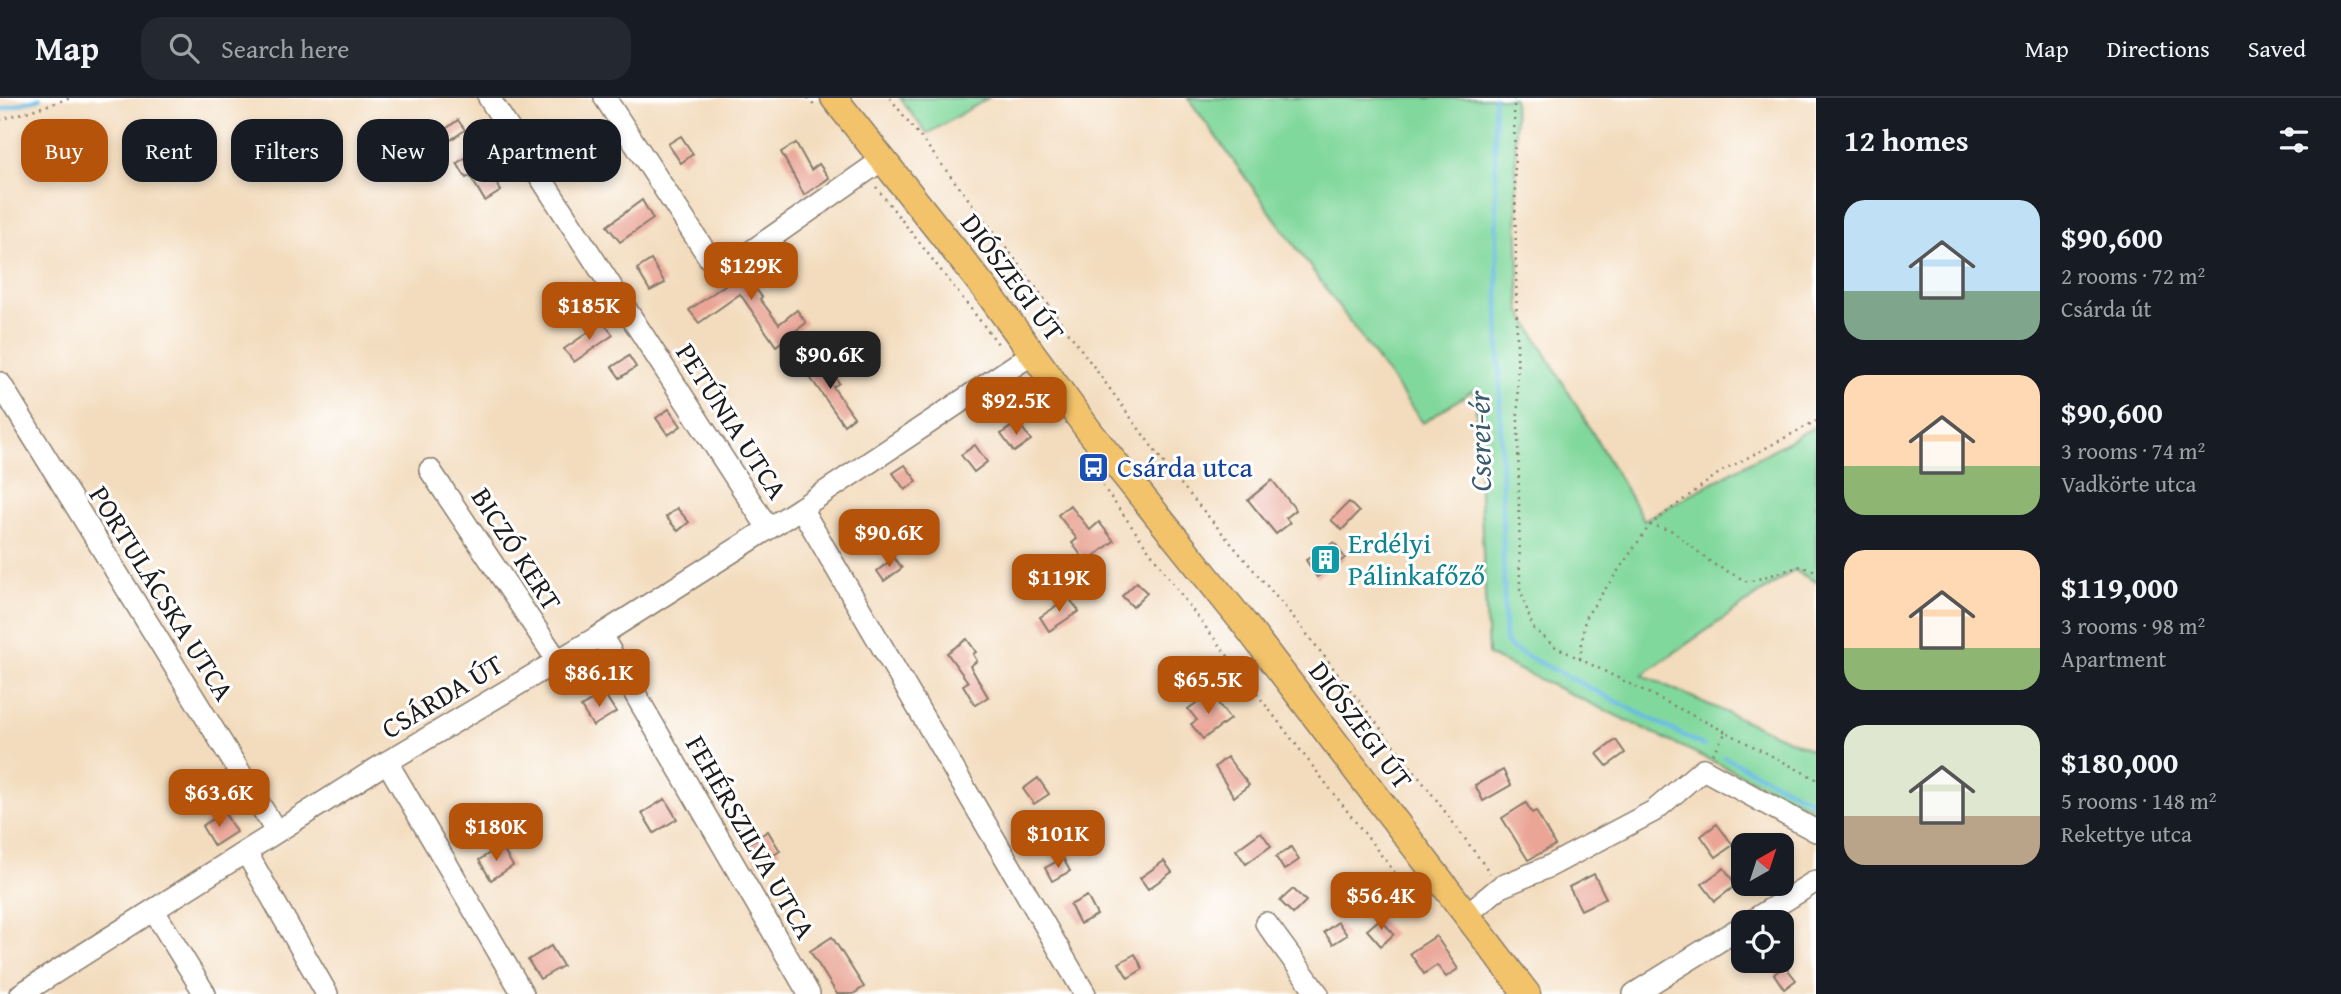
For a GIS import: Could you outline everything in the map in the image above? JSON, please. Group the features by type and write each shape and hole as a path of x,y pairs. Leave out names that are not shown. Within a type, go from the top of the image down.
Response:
{"main road":[{"name":"DIÓSZEGI ÚT","path":"825,103 873,166 986,290 1023,360 1090,432 1247,627 1527,994"}],"street":[{"name":"PETÚNIA UTCA","path":"489,98 768,528"},
{"path":"605,98 710,259 717,265 726,266 739,260 873,166"},
{"name":"CSÁRDA ÚT","path":"21,994 276,831 601,635 802,508 1023,360"},
{"name":"PORTULÁCSKA UTCA","path":"0,383 276,831"},
{"name":"BICZÓ KERT","path":"430,470 556,660"},
{"path":"802,508 1085,994"},
{"name":"FEHÉRSZILVA UTCA","path":"601,635 810,994"},
{"path":"387,762 523,994"},
{"path":"1466,915 1500,887 1548,867 1654,811 1703,769 1816,831"},
{"path":"246,852 327,994"},
{"path":"1769,910 1816,881"},
{"path":"154,911 205,994"},
{"path":"1266,923 1318,994"},
{"path":"1634,994 1731,933"}],"path":[{"path":"0,120 71,98"},
{"path":"808,98 825,103"},
{"path":"890,98 1018,263 1169,470 1295,619 1436,798 1500,887"},
{"path":"1514,98 1520,588 1533,628 1554,646 1816,779"},
{"path":"873,166 1023,360"},
{"path":"986,290 1018,263"},
{"path":"1580,659 1585,618 1650,525 1719,473 1816,421"},
{"path":"1086,463 1187,603 1398,877 1431,902"},
{"path":"1650,525 1673,531 1713,564 1748,582 1801,566 1816,571"},
{"path":"1703,769 1726,733"}],"green space":[{"path":"900,98 988,98 927,134"},
{"path":"1188,98 1514,98 1520,310 1644,520 1816,426 1816,582 1794,570 1642,675 1816,752 1816,810 1488,655 1475,389 1423,423"}],"building":[{"path":"458,120 463,131 449,141 449,127"},
{"path":"681,136 693,154 681,163 668,144"},
{"path":"796,143 811,170 819,164 829,178 804,195 781,152"},
{"path":"463,159 463,173 457,163"},
{"path":"474,182 495,182 501,191 485,201"},
{"path":"642,200 653,219 620,242 607,226"},
{"path":"771,253 779,263 752,284 779,324 797,310 806,323 776,346 740,294 699,323 689,310"},
{"path":"651,260 665,283 650,291 637,269"},
{"path":"563,287 575,302 560,314 547,299"},
{"path":"603,322 613,335 574,362 564,349"},
{"path":"629,356 636,367 620,378 612,367"},
{"path":"824,361 839,383 833,387 854,417 844,425 807,373"},
{"path":"669,409 681,426 668,435 656,418"},
{"path":"1018,422 1031,440 1014,452 1001,434"},
{"path":"975,445 987,462 974,472 961,455"},
{"path":"905,465 917,481 905,490 893,473"},
{"path":"1272,480 1296,510 1286,518 1290,523 1276,534 1248,500"},
{"path":"1349,502 1359,512 1342,530 1331,520"},
{"path":"1070,505 1090,530 1099,522 1114,541 1086,562 1072,543 1077,539 1058,515"},
{"path":"677,508 689,522 678,531 666,517"},
{"name":"Erdélyi Pálinkafőző","path":"1334,542 1345,558 1317,577 1306,560"},
{"path":"894,558 902,568 884,581 877,571"},
{"path":"1137,582 1147,593 1133,607 1122,596"},
{"path":"1069,598 1079,611 1049,631 1040,617"},
{"path":"967,639 976,652 973,654 977,661 970,666 988,697 975,705 963,685 968,682 947,653"},
{"path":"604,693 616,712 593,726 581,707"},
{"path":"1210,693 1230,719 1203,739 1191,724 1197,720 1188,709"},
{"path":"1616,740 1625,753 1607,766 1597,754"},
{"path":"1227,757 1249,785 1234,797 1215,767"},
{"path":"1503,770 1511,785 1483,801 1475,785"},
{"path":"1038,778 1049,794 1034,804 1023,789"},
{"path":"665,799 677,819 654,833 642,813"},
{"path":"1526,803 1532,813 1536,811 1555,845 1528,860 1502,818"},
{"path":"224,812 236,832 214,846 202,826"},
{"path":"1717,824 1731,842 1731,846 1716,857 1701,836"},
{"path":"768,831 780,851 758,865 746,845"},
{"path":"1261,832 1271,846 1246,864 1236,850"},
{"path":"501,846 513,866 491,880 479,860"},
{"path":"1291,847 1299,860 1284,870 1276,857"},
{"path":"1063,858 1070,871 1052,881 1045,868"},
{"path":"1164,861 1172,872 1148,889 1140,878"},
{"path":"1724,868 1731,878 1731,889 1715,901 1702,884"},
{"path":"1594,874 1606,898 1581,910 1569,887"},
{"path":"1293,889 1306,901 1293,914 1280,901"},
{"path":"1087,896 1097,915 1080,924 1070,905"},
{"path":"1380,919 1394,934 1381,946 1367,930"},
{"path":"1338,922 1347,935 1333,944 1324,932"},
{"path":"1436,936 1458,969 1446,977 1437,965 1424,974 1410,953"},
{"path":"832,937 864,987 853,994 837,994 810,951"},
{"path":"551,946 563,966 540,979 528,960"},
{"path":"1135,954 1143,969 1128,978 1119,963"},
{"path":"1790,973 1796,980 1784,989 1774,974"}],"waterway":[{"path":"0,110 40,98"},
{"name":"Cserei-ér","path":"1494,98 1505,641 1511,648 1704,746"},
{"name":"Cserei-ér","path":"1724,757 1816,803"}],"place":[{"name":"Csárda utca","path":"1094,467"},
{"name":"Erdélyi Pálinkafőző","path":"1325,559"}]}
